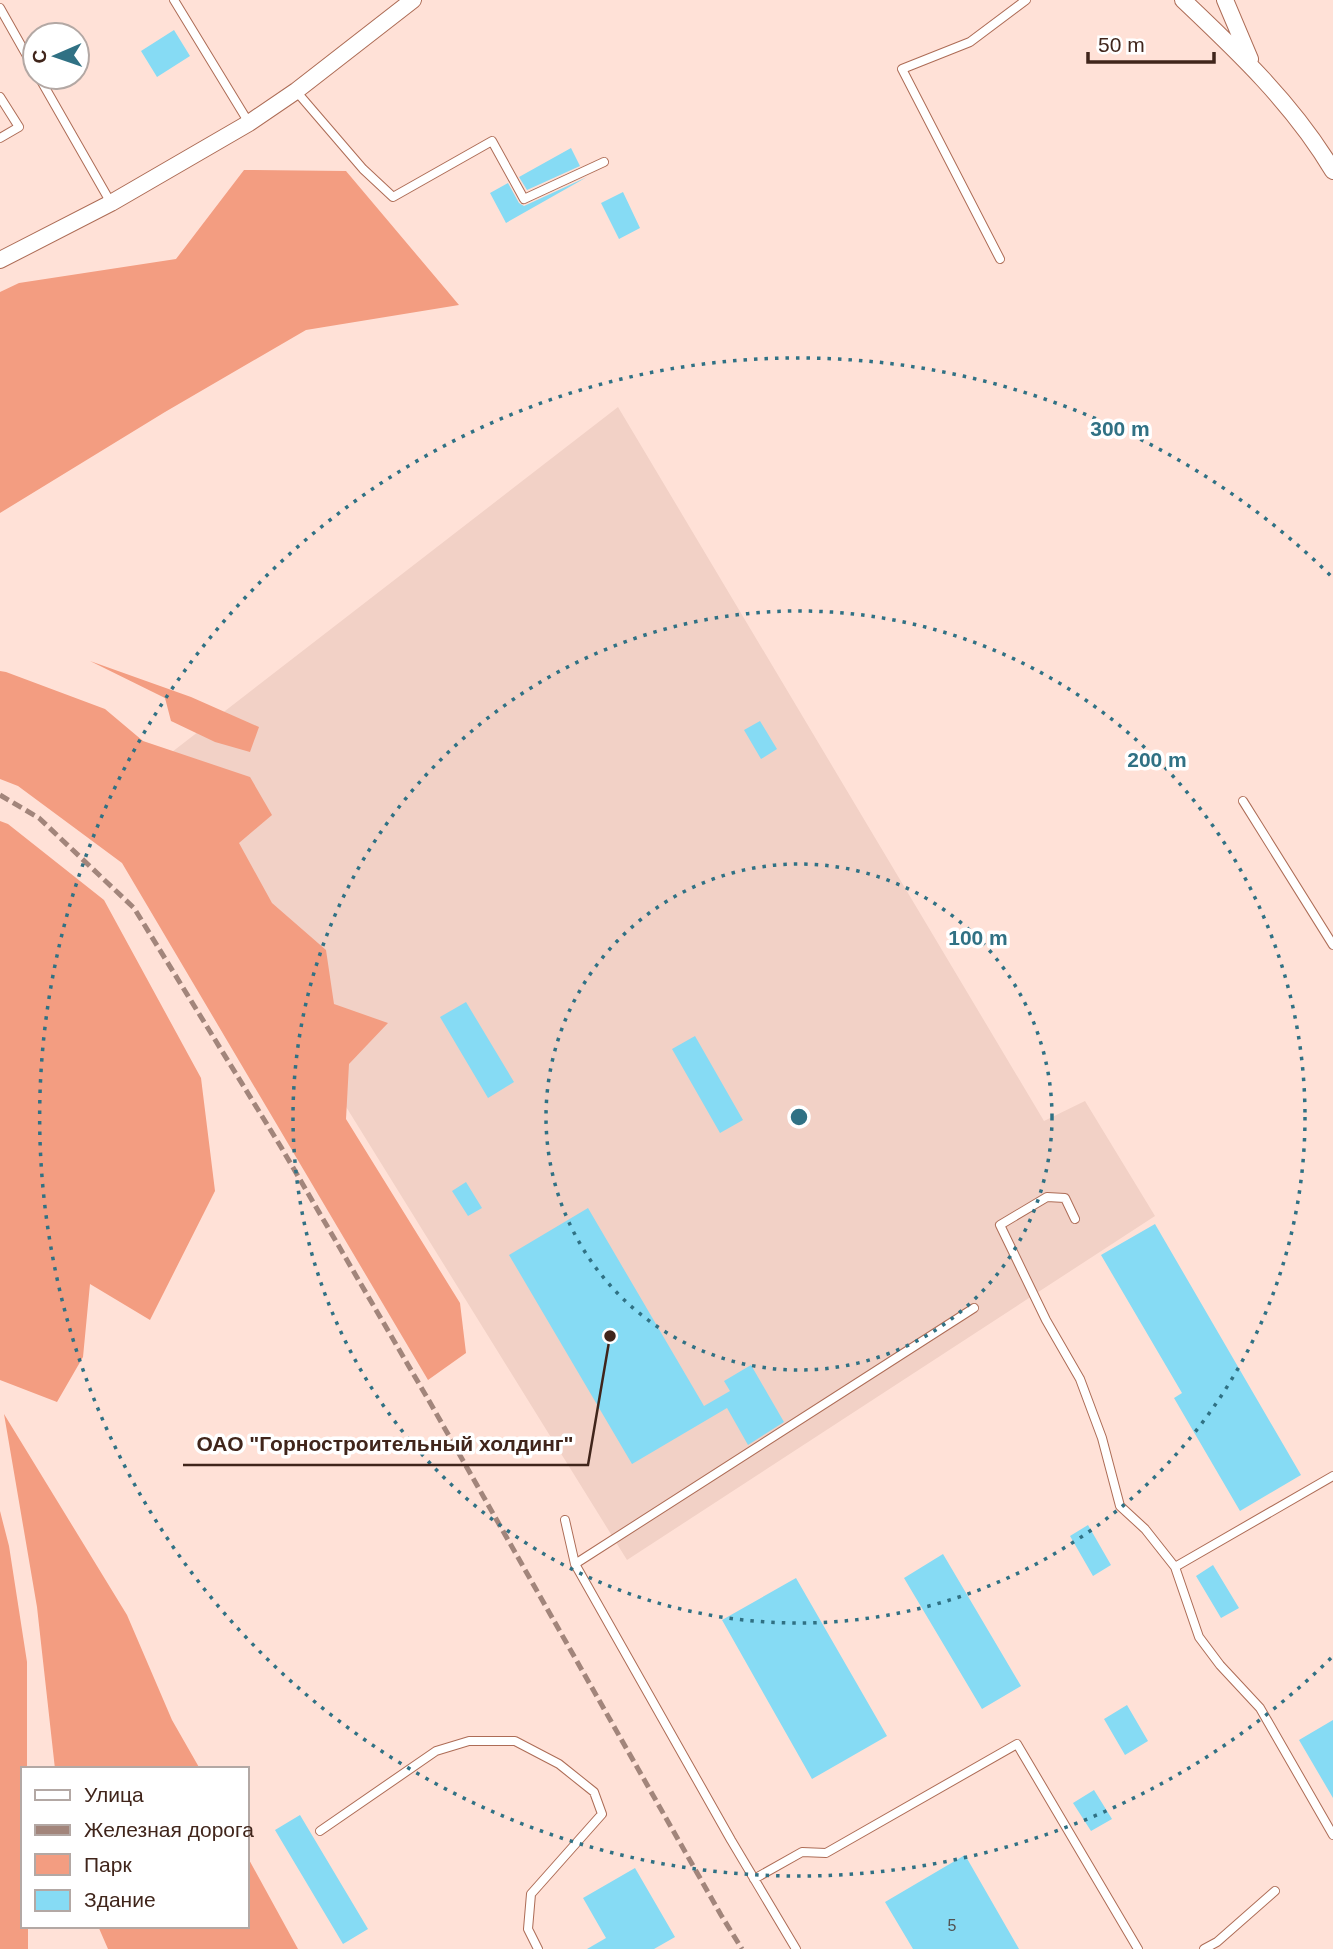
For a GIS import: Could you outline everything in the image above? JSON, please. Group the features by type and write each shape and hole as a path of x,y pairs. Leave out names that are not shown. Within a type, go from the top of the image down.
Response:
{"street":[{"path":"0,260 111,203 249,123 296,91 413,0"},
{"path":"1183,0 1253,67 1320,148 1333,171"},
{"path":"1225,0 1253,67"}],"lane":[{"path":"174,0 249,123"},
{"path":"1000,259 902,69 970,43 1026,0"},
{"path":"0,8 21,45"},
{"path":"47,91 111,203"},
{"path":"296,91 363,169 393,197 492,141 524,199 604,162"},
{"path":"0,97 19,127 0,138"},
{"path":"1244,801 1333,945"},
{"path":"1075,1219 1065,1198 1047,1197 1000,1225 1046,1320 1080,1379 1102,1438 1120,1506 1145,1530 1175,1567 1199,1637 1260,1709 1333,1835"},
{"path":"575,1564 974,1308"},
{"path":"1175,1567 1333,1476"},
{"path":"565,1520 575,1564 796,1949"},
{"path":"320,1831 436,1751 469,1741 515,1741 559,1764 594,1792 602,1814 531,1894 528,1928 538,1949"},
{"path":"754,1879 802,1852 826,1853 1017,1744 1138,1949"},
{"path":"1204,1949 1217,1942 1275,1891"}],"shaded area":[{"path":"618,407 1044,1121 1085,1101 1155,1216 627,1560 141,776"}],"green space":[{"path":"244,170 346,171 459,305 306,330 0,513 0,292 19,283 176,259"},
{"path":"90,661 191,697 259,727 250,752 215,742 171,721 165,698"},
{"path":"0,671 105,709 143,741 250,777 272,815 239,843 272,903 326,950 334,1004 388,1023 349,1064 346,1119 460,1303 466,1353 428,1380 122,863 18,786 0,779"},
{"path":"0,821 8,824 104,900 201,1078 215,1191 150,1320 90,1284 83,1357 57,1402 0,1380"},
{"path":"4,1414 127,1615 172,1720 199,1767 55,1767 37,1607"},
{"path":"0,1511 9,1546 27,1662 27,1767 21,1767 21,1928 28,1928 28,1949 0,1949"},
{"path":"248,1858 298,1949 108,1949 99,1928 248,1928"}],"building":[{"path":"174,30 190,56 157,77 141,51"},
{"path":"571,148 580,166 527,190 519,177"},
{"path":"587,177 506,223 490,193 508,183 519,203 524,206"},
{"path":"623,192 640,228 619,239 601,203"},
{"path":"760,721 777,749 761,759 744,730"},
{"path":"466,1002 514,1082 488,1098 440,1017"},
{"path":"695,1036 743,1120 720,1133 672,1049"},
{"path":"466,1182 482,1208 468,1216 452,1191"},
{"path":"588,1208 704,1406 730,1391 724,1381 751,1365 784,1422 748,1445 727,1408 632,1464 509,1255"},
{"path":"1155,1224 1301,1475 1240,1511 1174,1398 1182,1393 1101,1255"},
{"path":"1088,1525 1111,1565 1093,1576 1070,1536"},
{"path":"943,1554 1021,1686 982,1709 904,1578"},
{"path":"1213,1565 1239,1608 1221,1618 1196,1576"},
{"path":"796,1578 887,1736 812,1779 722,1620"},
{"path":"1127,1705 1148,1741 1125,1755 1104,1719"},
{"path":"1333,1720 1333,1798 1299,1740"},
{"path":"1094,1790 1112,1819 1091,1831 1073,1803"},
{"path":"300,1815 368,1929 343,1944 275,1830"},
{"path":"965,1855 1019,1949 913,1949 885,1902"},
{"path":"635,1868 675,1937 654,1949 587,1949 606,1938 583,1898"}],"railway":[{"path":"0,795 39,818 134,908 281,1147 742,1949"}],"place":[{"name":"ОАО \"Горностроительный холдинг\"","path":"610,1336"}]}
